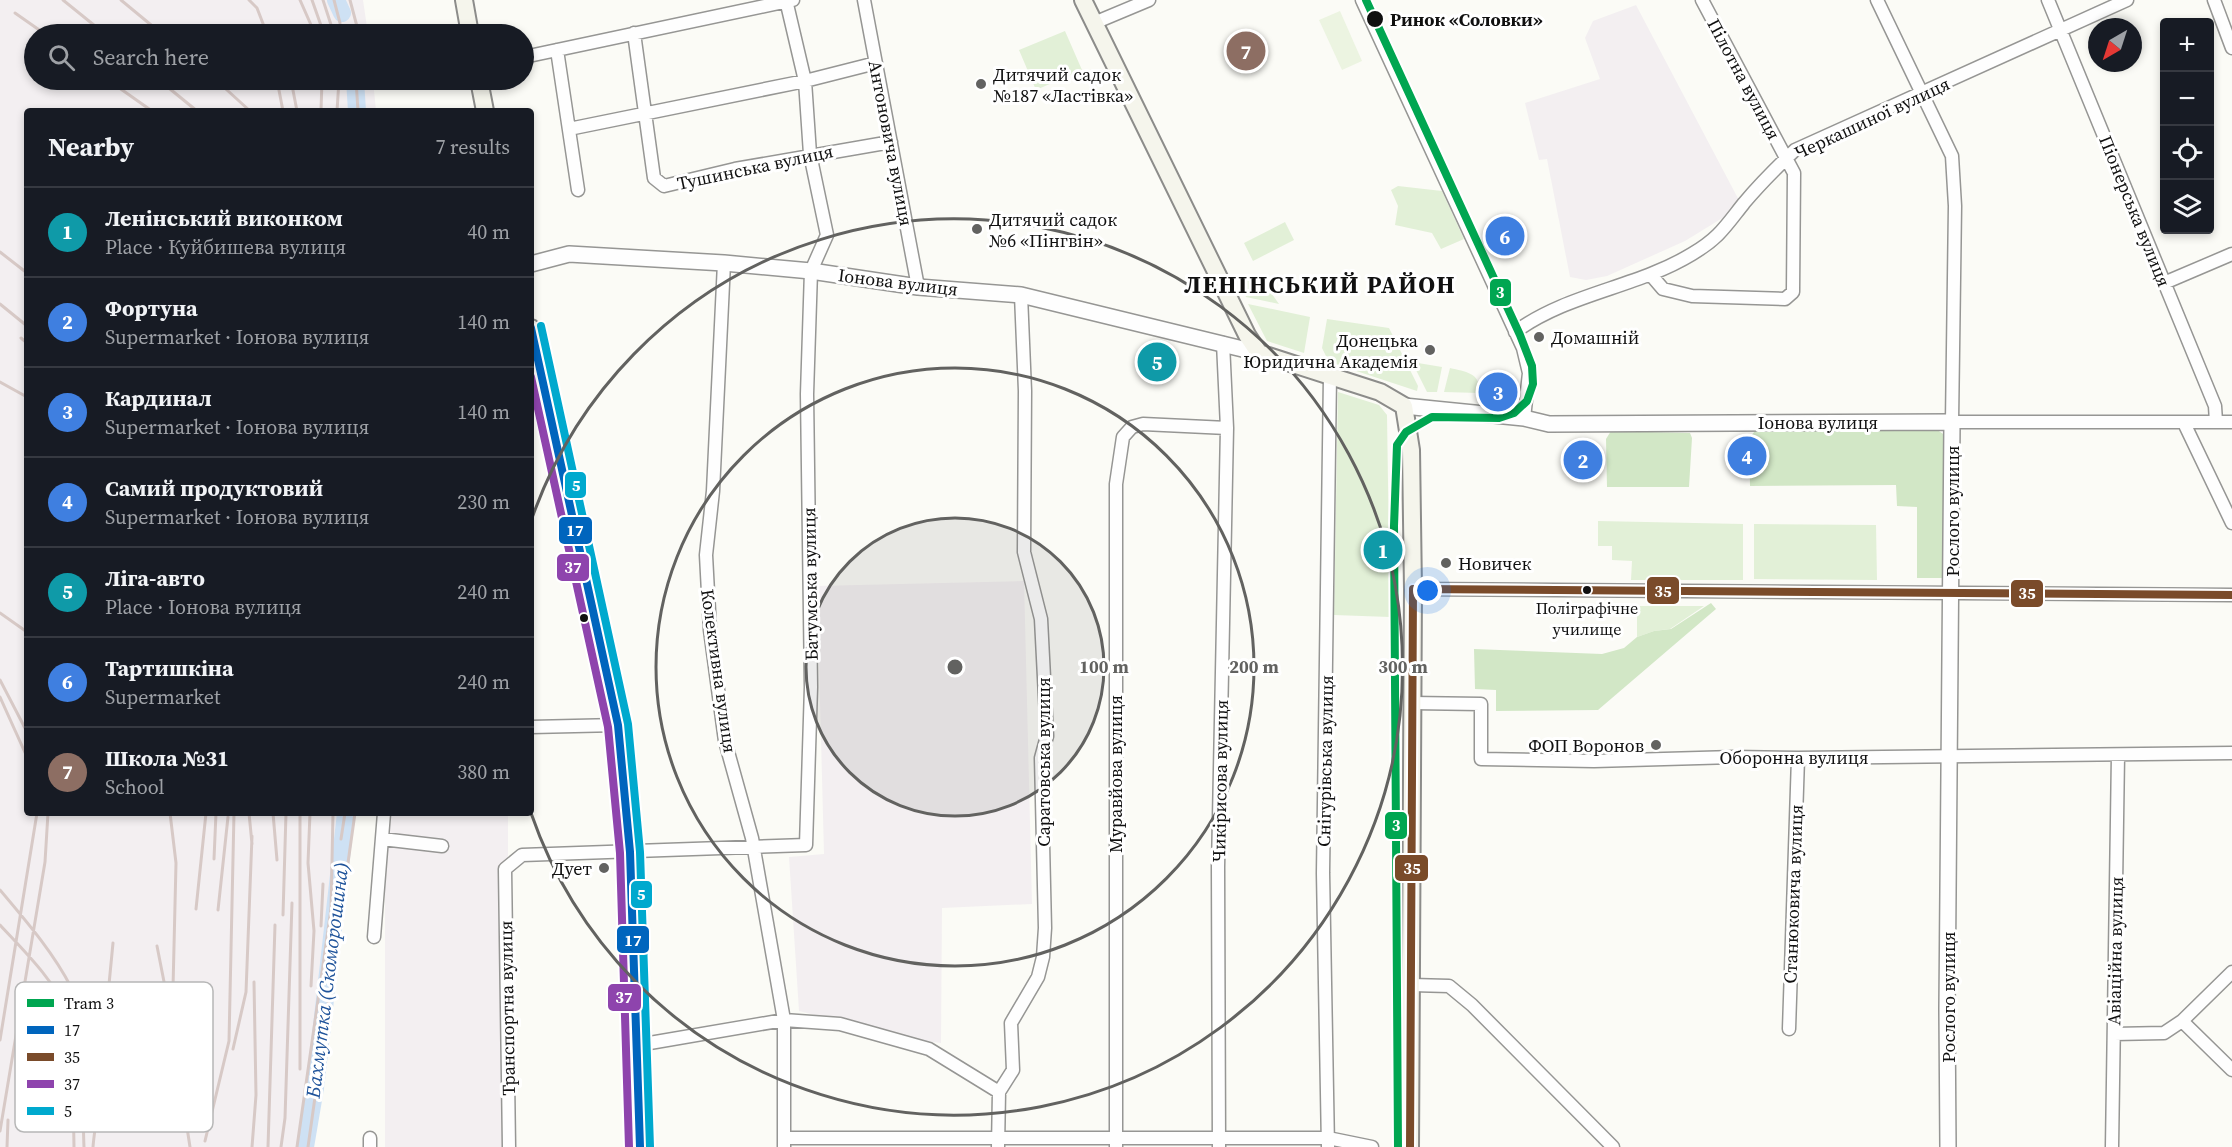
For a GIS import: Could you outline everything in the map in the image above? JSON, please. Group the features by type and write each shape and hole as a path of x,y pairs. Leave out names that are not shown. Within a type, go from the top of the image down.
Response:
{"main road":[{"path":"464,0 468,24"},
{"path":"1083,0 1247,335 1259,353 1380,392 1404,406 1411,450 1413,589 1410,1147"},
{"path":"481,90 485,108"},
{"path":"534,342 618,725 630,852 640,1147"}],"street":[{"path":"534,55 788,0 805,81 810,154 827,235 811,271"},
{"name":"Антоновича вулиця","path":"864,0 918,287"},
{"path":"1094,23 1149,0"},
{"path":"1362,0 1515,332 1529,373 1524,418"},
{"name":"Пілотна вулиця","path":"1651,275 1663,289 1692,296 1785,299 1793,292 1794,173 1702,0"},
{"name":"Рослого вулиця","path":"1877,0 1952,156 1955,206 1949,757 1948,1147"},
{"name":"Піонерська вулиця","path":"2048,0 2215,406 2216,422"},
{"name":"Черкашиної вулиця","path":"1515,332 1530,321 1573,301 1651,275 1715,240 1764,180 1795,150 2127,0"},
{"path":"2214,0 2232,48"},
{"name":"Тушинська вулиця","path":"634,33 654,178 664,186 810,154 891,142"},
{"path":"557,50 578,190"},
{"path":"569,129 805,81 876,63"},
{"name":"Іонова вулиця","path":"534,263 568,254 724,263 811,271 918,287 1021,295 1259,353"},
{"path":"2164,283 2232,254"},
{"name":"Колективна вулиця","path":"724,263 713,491 706,555 710,630 725,741 754,846 784,1020 784,1143"},
{"name":"Батумська вулиця","path":"754,846 806,845 811,687 807,394 811,271"},
{"name":"Саратовська вулиця","path":"998,1142 999,1092 1013,1070 1011,1023 1038,977 1043,957 1045,928 1041,758 1047,736 1041,620 1024,552 1025,391 1021,295"},
{"name":"Чикірисова вулиця","path":"1219,1143 1218,867 1227,428 1223,343"},
{"name":"Снігурівська вулиця","path":"1328,1143 1323,873 1330,376"},
{"name":"Іонова вулиця","path":"1404,406 1524,418 1549,424 2232,422"},
{"path":"2184,423 2232,523"},
{"name":"Муравйова вулиця","path":"1116,1142 1115,630 1118,465 1123,437 1132,427 1143,424 1227,428"},
{"path":"1413,589 1952,591 2232,596"},
{"name":"Оборонна вулиця","path":"1412,703 1481,704 1481,759 1594,761 1734,756 1798,758 2232,753"},
{"path":"534,727 618,725"},
{"name":"Авіаційна вулиця","path":"2112,1147 2118,755"},
{"name":"Станюковича вулиця","path":"1789,1029 1798,758"},
{"path":"374,937 384,816"},
{"path":"382,839 442,846"},
{"path":"630,852 754,846"},
{"name":"Транспортна вулиця","path":"509,1147 505,869 522,855 630,852"},
{"path":"2114,1034 2163,1033 2182,1021 2232,972"},
{"path":"1412,985 1449,986 1472,1005 1613,1147"},
{"path":"638,1045 784,1020 840,1024 929,1049 999,1092"},
{"path":"2182,1021 2232,1070"},
{"path":"784,1143 1328,1143 1372,1147"}],"shaded area":[{"path":"0,0 363,0 367,24 24,24 24,90 374,90 376,108 24,108 24,816 351,816 326,1065 311,1147 0,1147"},
{"path":"1636,5 1742,206 1685,241 1607,276 1586,280 1570,277 1547,159 1539,160 1525,103 1600,79 1585,38 1593,21"},
{"path":"1024,581 1032,904 942,908 941,1043 909,1039 799,1011 789,857 824,854 817,586"},
{"path":"385,816 508,816 508,861 501,868 503,1147 385,1147"}],"green space":[{"path":"1340,11 1362,61 1342,70 1319,20"},
{"path":"1065,31 1082,70 1036,90 1019,50"},
{"path":"1398,186 1442,191 1464,239 1441,249 1432,233 1395,225 1398,206 1391,190"},
{"path":"1285,222 1294,240 1253,261 1244,243"},
{"path":"1258,274 1279,304 1246,297 1239,282"},
{"path":"1248,304 1310,317 1304,353 1267,341"},
{"path":"1327,319 1389,328 1418,386 1417,391 1329,362 1322,348"},
{"path":"1412,362 1442,367 1437,392 1427,392"},
{"path":"1450,368 1472,374 1478,381 1479,393 1444,392"},
{"path":"1338,392 1379,405 1387,415 1390,617 1334,615"},
{"path":"1936,429 1946,436 1946,578 1917,578 1917,507 1897,506 1896,485 1750,486 1749,438 1755,431"},
{"path":"1611,431 1690,433 1692,438 1689,487 1607,487 1606,439"},
{"path":"1598,521 1743,524 1743,580 1631,580 1632,561 1612,560 1612,546 1598,546"},
{"path":"1754,524 1876,525 1877,580 1754,579"},
{"path":"1711,603 1716,609 1598,710 1496,711 1496,690 1475,689 1474,649 1602,654 1624,648 1637,637 1654,631 1671,629"},
{"path":"1637,606 1704,606 1670,629 1654,631 1637,637"}],"waterway":[{"name":"Бахмутка (Скоморошина)","path":"336,0 342,13"},
{"name":"Бахмутка (Скоморошина)","path":"356,90 357,108"},
{"name":"Бахмутка (Скоморошина)","path":"305,1147 315,1088 346,816"}],"railway":[{"path":"63,0 93,24"},
{"path":"121,0 150,24"},
{"path":"249,0 257,8 263,24"},
{"path":"300,0 311,24"},
{"path":"312,0 320,24"},
{"path":"323,0 331,24"},
{"path":"334,0 340,23"},
{"path":"350,0 356,24"},
{"path":"15,13 31,24"},
{"path":"122,90 148,108"},
{"path":"171,90 193,108"},
{"path":"227,90 247,108"},
{"path":"279,90 282,108"},
{"path":"293,90 296,108"},
{"path":"321,108 322,90"},
{"path":"337,108 338,90"},
{"path":"357,90 358,108"},
{"path":"0,252 24,271"},
{"path":"0,304 24,324"},
{"path":"0,382 24,395"},
{"path":"0,613 24,630"},
{"path":"0,680 24,726"},
{"path":"0,697 24,750"},
{"path":"0,1040 37,816"},
{"path":"25,982 45,862 48,816"},
{"path":"170,816 176,863 173,982"},
{"path":"196,909 206,816"},
{"path":"214,859 216,816"},
{"path":"213,1108 229,1041 234,816"},
{"path":"249,816 252,844"},
{"path":"273,816 277,860"},
{"path":"283,915 286,816"},
{"path":"300,816 300,1069"},
{"path":"310,816 308,863 314,931 311,986"},
{"path":"297,1147 331,909 333,816"},
{"path":"341,839 345,816"},
{"path":"308,1147 355,816"},
{"path":"218,910 228,817"},
{"path":"233,1049 246,992 252,836"},
{"path":"321,926 323,884"},
{"path":"0,890 41,940 68,982"},
{"path":"281,1147 285,1118 292,903"},
{"path":"0,925 50,982"},
{"path":"268,1147 275,925"},
{"path":"109,982 113,943"},
{"path":"157,946 164,982"},
{"path":"252,1147 256,1095 254,982"},
{"path":"0,1131 15,1041"},
{"path":"7,1147 8,1120"},
{"path":"74,1132 74,1147"},
{"path":"84,1132 84,1147"},
{"path":"93,1147 95,1132"},
{"path":"188,1132 190,1147"},
{"path":"205,1141 207,1132"}],"tram line":[{"name":"3","path":"1366,0 1520,335 1532,366 1533,384 1527,401 1514,413 1499,418 1432,417 1406,432 1397,445 1394,526 1398,1147"}],"transit line":[{"name":"5","path":"541,326 628,724 640,852 650,1147"},
{"name":"17","path":"534,342 618,725 630,852 640,1147"},
{"name":"37","path":"534,391 608,727 620,853 629,1147"},
{"name":"35","path":"1413,589 2232,595"},
{"name":"35","path":"1410,1147 1413,589"}],"place":[{"name":"Ринок «Соловки»","path":"1375,19"},
{"name":"Школа №31","path":"1246,51"},
{"name":"Дитячий садок №187 «Ластівка»","path":"981,84"},
{"name":"Дитячий садок №6 «Пінгвін»","path":"977,229"},
{"name":"Тартишкіна","path":"1505,236"},
{"name":"Домашній","path":"1539,337"},
{"name":"Донецька Юридична Академія","path":"1430,350"},
{"name":"Ліга-авто","path":"1157,362"},
{"name":"Кардинал","path":"1498,392"},
{"name":"Самий продуктовий","path":"1747,456"},
{"name":"Фортуна","path":"1583,460"},
{"name":"Ленінський виконком","path":"1383,550"},
{"name":"Новичек","path":"1446,563"},
{"name":"Поліграфічне училище","path":"1587,590"},
{"name":"ФОП Воронов","path":"1656,745"},
{"name":"Дует","path":"604,868"}],"district":[{"name":"ЛЕНІНСЬКИЙ РАЙОН","path":"1320,284"}]}
